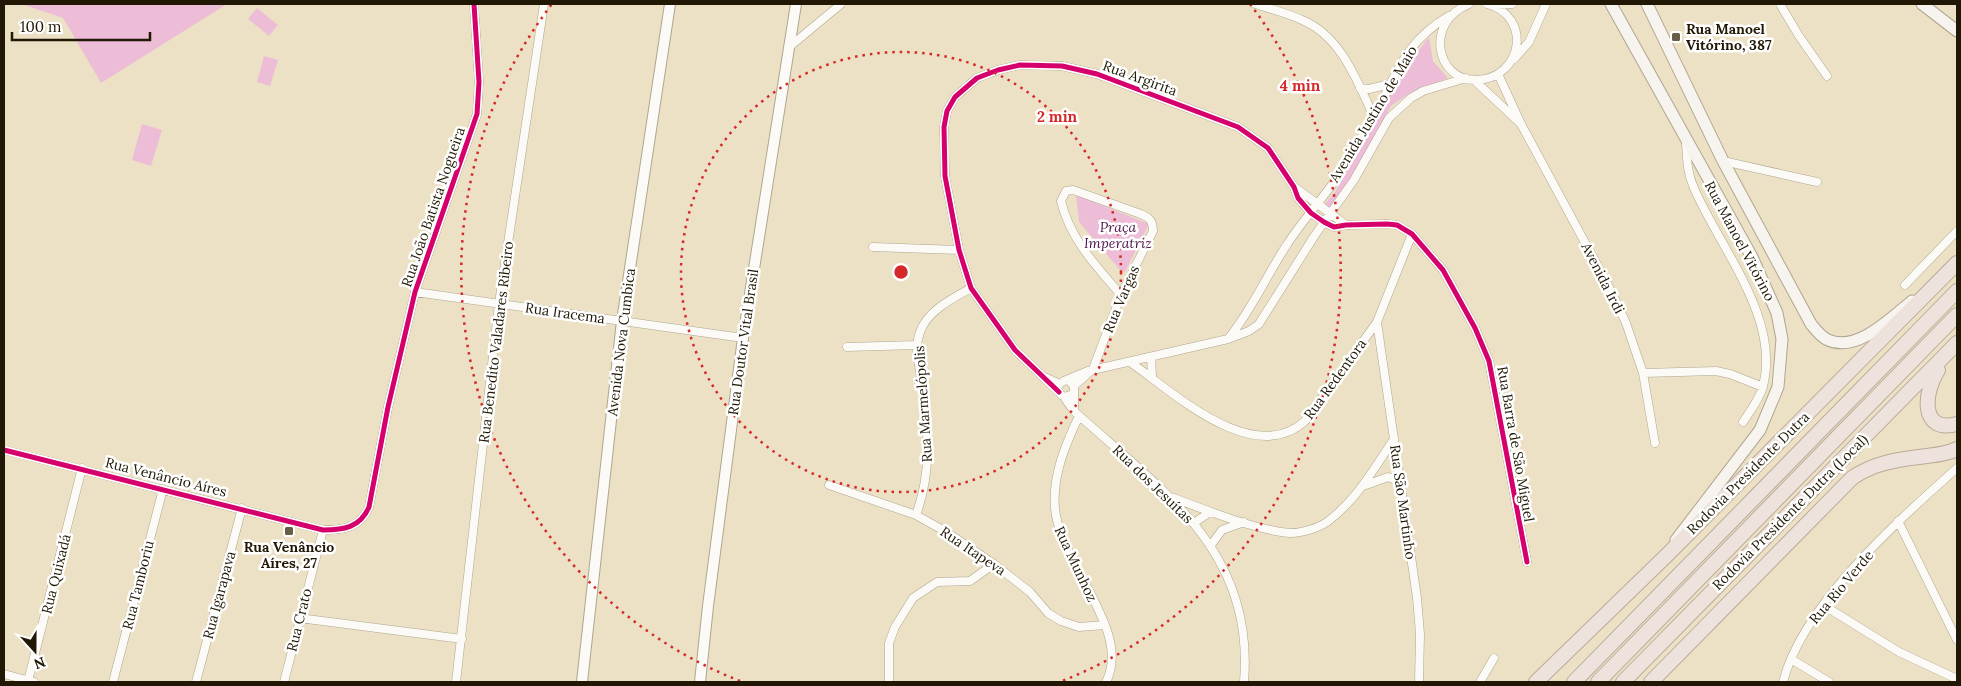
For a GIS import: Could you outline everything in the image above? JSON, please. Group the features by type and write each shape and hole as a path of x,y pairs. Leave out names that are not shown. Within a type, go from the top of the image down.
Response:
{"highway":[{"name":"Rodovia Presidente Dutra","path":"1536,682 1666,556 1957,262"},
{"name":"Rodovia Presidente Dutra","path":"1574,682 1957,291"},
{"path":"1598,682 1957,315"},
{"path":"1955,345 1929,384 1926,402 1932,417 1938,422 1948,425 1957,424"},
{"name":"Rodovia Presidente Dutra (Local)","path":"1623,682 1955,345"},
{"path":"1651,682 1852,478 1867,468 1889,462 1938,455 1957,449"}],"main road":[{"name":"Rua Manoel Vitórino","path":"1611,4 1768,289 1777,313 1782,339 1781,364 1776,394 1760,430 1688,522 1666,556"},
{"name":"Rua Manoel Vitórino","path":"1647,4 1723,161 1799,306 1811,324 1828,340 1840,342 1857,340 1871,334 1946,274"},
{"path":"1922,4 1957,31"}],"street":[{"name":"Rua João Batista Nogueira","path":"323,530 338,530 354,525 361,520 368,507 388,407 415,292 476,114 479,82 474,4"},
{"name":"Rua Benedito Valadares Ribeiro","path":"456,682 499,303 544,4"},
{"name":"Avenida Nova Cumbica","path":"582,682 622,321 670,4"},
{"name":"Rua Doutor Vital Brasil","path":"700,682 743,338 796,4"},
{"path":"788,48 841,4"},
{"path":"1254,4 1303,20 1323,32 1341,53 1374,117"},
{"path":"1489,4 1512,4"},
{"path":"1489,4 1504,12 1512,21 1516,32 1517,44 1511,63"},
{"path":"1498,74 1511,63 1529,42 1546,4"},
{"path":"1780,4 1799,36 1827,76"},
{"name":"Avenida Justino de Maio","path":"1228,339 1248,311 1286,246 1334,181 1374,117 1399,64 1430,26 1464,5"},
{"name":"Avenida Irdi","path":"1449,16 1440,32 1439,44 1442,57 1451,69 1470,79 1521,124"},
{"name":"Rua Argirita","path":"971,288 959,250 945,176 944,127 954,97 978,78 998,70 1020,65 1062,66 1097,74 1238,127 1268,148 1294,187 1298,198 1311,213 1324,222"},
{"name":"Avenida Justino de Maio","path":"1228,339 1249,331 1265,316 1324,222 1354,180 1389,118 1423,91 1470,79 1490,79 1498,74"},
{"name":"Avenida Irdi","path":"1498,74 1521,124 1626,323 1643,373 1655,444"},
{"path":"1360,88 1369,89 1390,84"},
{"path":"1686,142 1687,164 1694,188 1757,313 1768,360 1763,387 1743,422"},
{"path":"1723,161 1817,182"},
{"name":"Rua Argirita","path":"1294,187 1330,214"},
{"name":"Rua Vargas","path":"1093,369 1121,295 1153,231 1152,221 1138,212 1073,190 1066,191 1061,201 1062,207 1076,238 1088,256 1121,295"},
{"path":"1330,214 1346,224"},
{"name":"Rua Barra de São Miguel","path":"1324,222 1334,227 1346,224 1396,225 1412,234 1443,270 1487,353 1496,386 1527,562"},
{"path":"1905,285 1957,231"},
{"name":"Rua Redentora","path":"1130,362 1206,416 1232,429 1256,436 1273,437 1285,435 1296,430 1305,421 1377,322 1412,234"},
{"path":"873,247 959,250"},
{"name":"Rua Marmelópolis","path":"916,514 923,494 928,463 923,389 917,345 920,331 926,322 952,298 971,288"},
{"name":"Rua dos Jesuítas","path":"971,288 1015,350 1036,372 1061,388 1077,414 1170,496 1211,545 1237,601 1243,641 1244,682"},
{"name":"Rua Iracema","path":"415,292 743,338"},
{"name":"Rua São Martinho","path":"1377,322 1401,482 1420,634 1418,682"},
{"path":"1061,388 1093,369 1228,339"},
{"path":"847,347 917,345"},
{"path":"1151,357 1152,377"},
{"path":"1061,388 1070,397 1093,369"},
{"path":"1643,373 1716,371 1730,374 1763,387"},
{"path":"1061,388 1068,381 1074,390 1077,414"},
{"name":"Rua Munhoz","path":"1077,414 1056,481 1056,515 1064,543 1106,625 1114,655 1106,682"},
{"path":"1170,496 1210,512 1280,532 1303,531 1326,523 1337,514 1361,487 1394,439"},
{"name":"Rua Venâncio Aíres","path":"4,450 242,508 323,530"},
{"name":"Rua Quixadá","path":"31,682 82,468"},
{"name":"Rua Rio Verde","path":"1782,682 1791,659 1823,605 1898,521 1957,468"},
{"path":"1361,487 1388,477 1401,482"},
{"name":"Rua Itapeva","path":"829,485 916,514 994,564 1030,592 1055,619 1079,627 1106,625"},
{"name":"Rua Tamboriu","path":"113,682 163,489"},
{"name":"Rua Igarapava","path":"196,682 242,508"},
{"path":"1194,523 1210,512"},
{"path":"1898,521 1957,640"},
{"path":"1211,545 1222,530 1244,522"},
{"name":"Rua Crato","path":"284,682 323,530"},
{"path":"889,682 889,643 913,598 937,582 970,581 994,564"},
{"path":"1823,605 1899,652 1957,679"},
{"path":"299,618 462,639"},
{"path":"1480,682 1494,658"},
{"path":"1791,659 1828,682"},
{"path":"701,667 707,682"},
{"path":"4,674 31,682"}],"green space":[{"path":"21,4 227,4 101,83 63,18"},
{"path":"257,8 278,25 269,36 248,19"},
{"path":"1429,37 1433,61 1448,78 1411,92 1391,106 1341,195 1328,211 1323,206 1335,192 1404,70"},
{"path":"264,56 278,60 270,86 257,82"},
{"path":"142,124 162,130 151,166 132,160"},
{"name":"Praça Imperatriz","path":"1076,195 1149,224 1125,272 1120,270 1079,222"}],"cycle path":[{"path":"4,450 323,530 344,528 356,524 369,507 388,407 415,292 477,114 479,82 474,4"},
{"path":"1059,392 1015,350 971,288 959,250 945,176 944,127 947,111 955,97 977,78 998,70 1020,65 1062,66 1097,74 1238,127 1268,148 1294,187 1298,198 1311,213 1324,222 1334,227 1346,225 1397,225 1412,234 1443,270 1475,328 1489,361 1527,562"}],"place":[{"name":"Rua Manoel Vitórino, 387","path":"1676,37"},
{"name":"Rua Venâncio Aíres, 27","path":"289,531"}]}
